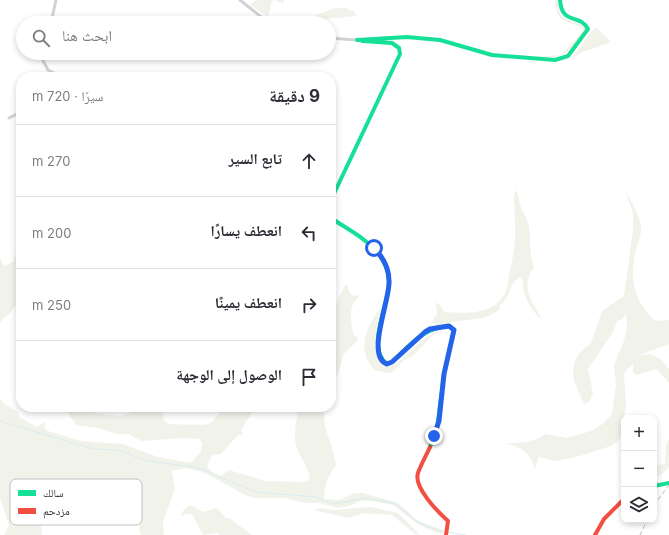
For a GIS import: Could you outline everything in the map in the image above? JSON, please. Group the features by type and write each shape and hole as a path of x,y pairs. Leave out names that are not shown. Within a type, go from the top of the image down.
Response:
{"street":[{"path":"53,16 56,0"},
{"path":"240,0 260,16"},
{"path":"336,38 357,40 407,37 433,39 453,43 492,55 558,60 570,53 588,29 586,24 564,16 561,11 560,0"},
{"path":"336,189 400,54 399,48 395,44 371,43 357,40"},
{"path":"43,60 48,70 52,72"},
{"path":"9,118 16,114"},
{"path":"336,221 374,248 387,269 389,287 381,320 379,337 379,354 382,361 387,364 392,362 430,329 449,326 454,328 444,374 437,428 425,460 417,474 418,482 422,491 436,511 448,521 446,535"},
{"path":"657,485 669,483"},
{"path":"595,535 604,519 621,502"}],"shaded area":[{"path":"256,0 275,0 272,1 268,16 250,5"},
{"path":"275,0 284,0 283,4"},
{"path":"555,0 558,0 560,13 565,19 585,26 586,30 574,45 564,54 559,56 553,57 534,57 561,55 583,31 582,28 563,20 560,17 557,13"},
{"path":"335,8 346,8 354,11 356,16 336,18 336,16 316,15"},
{"path":"597,28 611,42 580,53 569,62 593,29"},
{"path":"515,190 529,227 532,262 534,267 530,275 527,288 531,300 542,319 534,312 528,302 525,296 523,281 520,277 516,279 504,302 500,305 500,309 495,313 485,317 436,326 435,323 431,323 437,314 436,302 441,306 444,312 478,312 493,306 505,293 515,243"},
{"path":"626,192 637,213 641,226 641,233 635,253 633,273 635,290 642,306 655,321 669,320 669,344 637,356 650,354 662,360 669,369 669,383 657,369 636,375 633,372 633,364 626,370 624,375 626,406 624,415 621,415 620,439 611,446 580,456 555,461 539,457 535,469 531,459 524,451 520,448 505,443 521,443 531,441 545,434 567,438 591,431 601,425 612,414 616,385 614,365 624,341 627,327 626,314 622,319 617,321 613,332 588,369 593,393 589,402 584,404 574,382 574,364 579,353 591,343 602,311 624,296 633,231 633,214"},
{"path":"16,253 16,304 11,312 0,322 0,258 4,266 13,262"},
{"path":"346,283 350,293 354,296 361,295 354,303 351,313 353,334 359,339 343,355 339,372 336,376 336,304"},
{"path":"381,307 376,331 375,349 380,363 386,367 399,361 425,338 433,333 442,331 432,336 414,355 404,360 393,372 388,373 374,370 365,354 364,346 367,330"},
{"path":"0,398 4,404 16,410 20,417 36,427 45,422 45,428 48,431 81,441 123,444 158,457 191,463 201,451 202,443 199,439 184,438 141,441 128,434 117,434 98,428 76,425 67,412 93,412 119,416 131,412 164,412 163,419 168,424 205,425 212,422 220,412 252,412 241,430 243,435 238,435 221,454 212,455 207,466 213,473 221,476 229,470 266,481 306,482 310,478 295,441 298,412 324,412 326,430 335,457 336,465 327,481 324,499 339,500 355,493 363,493 392,501 399,504 418,521 443,530 443,535 419,525 393,505 373,501 360,501 349,506 337,508 320,503 306,503 284,498 254,498 245,495 203,472 186,468 172,471 175,489 163,521 164,535 141,535 139,528 139,525 142,525 142,479 10,479 10,525 41,525 42,535 4,535 9,525 0,498"},
{"path":"669,439 669,467 661,475 657,476 657,466 665,463 666,444"},
{"path":"190,505 203,512 217,508 226,518 229,518 252,535 220,535 217,533 203,535 192,514 180,516"},
{"path":"371,507 398,513 420,535 415,534 392,515 364,513 349,518 313,511 319,508 333,510"}],"waterway":[{"path":"0,421 93,449 117,450 148,461 199,468 256,492 316,497 333,504 366,498 396,504 413,519 429,527 445,532"},
{"path":"448,532 465,535"}],"railway":[{"path":"657,501 669,485"},
{"path":"640,535 646,523"}],"traffic: fast":[{"path":"357,40 407,37 440,40 492,55 555,60 568,56 588,29 581,21 564,13 561,8 560,0"},
{"path":"336,189 400,54 399,48 392,43 362,41"},
{"path":"336,221 370,244 384,262 389,282 380,325 378,347 381,357 387,364 392,362 424,334 440,327 449,326 454,330 444,374 437,428 430,447"},
{"path":"657,485 669,483"}],"traffic: jam":[{"path":"430,447 419,470 417,479 427,499 448,521 446,535"},
{"path":"595,535 604,519 621,502"}],"route":[{"path":"374,248 385,264 390,281 379,336 379,354 382,361 390,364 430,329 449,326 454,328 455,332 444,374 439,408 439,421 434,436"}]}
